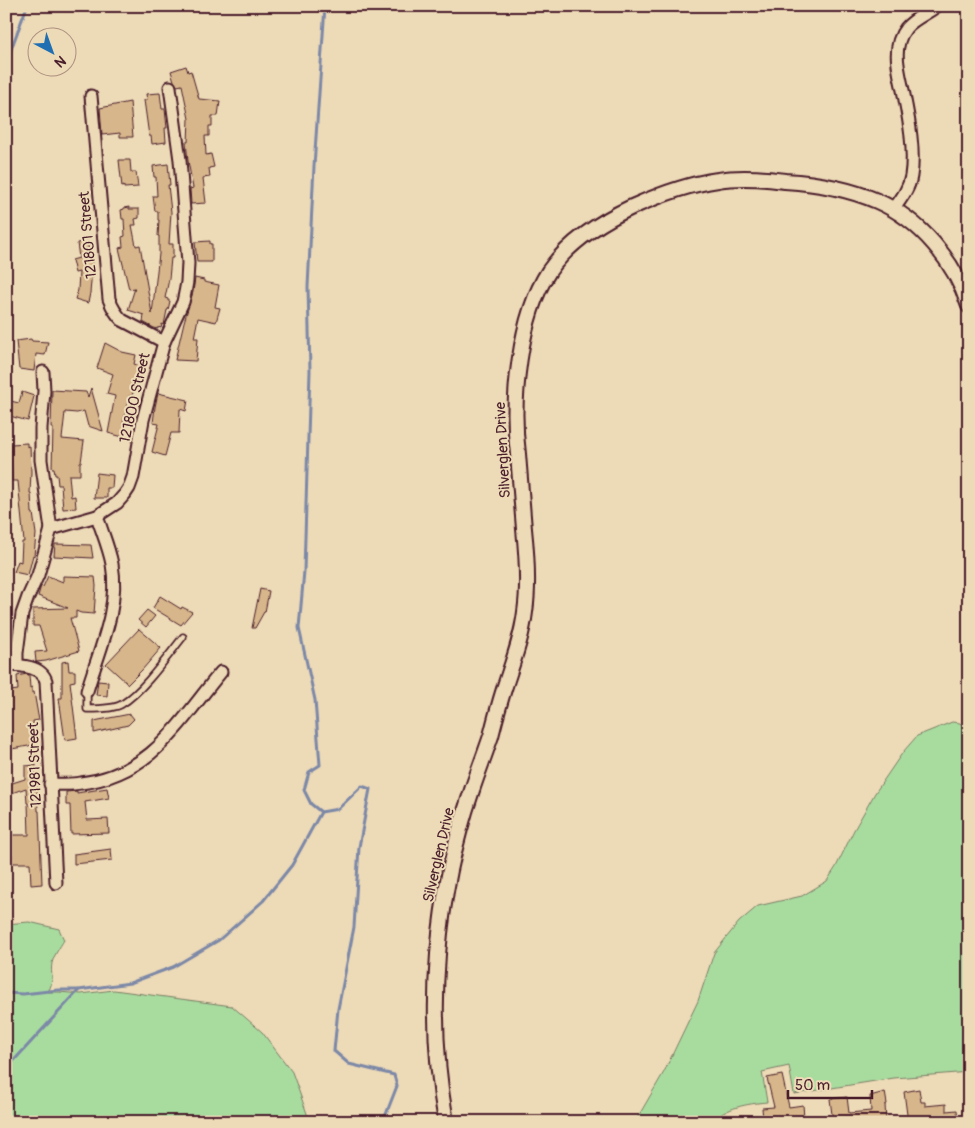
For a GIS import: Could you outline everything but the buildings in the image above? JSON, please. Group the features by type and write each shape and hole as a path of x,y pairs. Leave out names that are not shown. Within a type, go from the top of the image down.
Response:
{"street":[{"path":"894,210 908,188 912,164 910,138 898,65 898,41 913,21 937,6"},
{"name":"121800 Street","path":"51,528 96,516 117,503 129,488 133,477 143,420 164,342 183,302 188,262 180,160 170,87"},
{"name":"121801 Street","path":"91,96 109,299 122,320 164,342"},
{"name":"Silverglen Drive","path":"446,1122 438,1068 436,1036 441,927 448,879 462,822 491,736 526,612 527,572 516,435 516,391 526,324 534,298 549,271 581,237 603,222 649,199 699,183 720,179 750,178 798,182 853,193 894,210 917,228 939,250 956,276 969,306"},
{"path":"12,665 17,653 22,614 38,575 51,528 41,460 43,372"},
{"path":"87,691 108,625 114,583 112,564 96,516"},
{"name":"121981 Street","path":"12,665 30,668 42,673 46,681 56,883"},
{"path":"50,784 80,784 101,780 136,765 151,755 170,736 221,672"}],"lane":[{"path":"87,691 87,709 117,707 140,689 183,637"}],"green space":[{"path":"952,722 960,723 969,732 969,1072 894,1078 794,1094 789,1066 762,1072 767,1102 737,1107 711,1122 635,1122 664,1072 698,1001 714,953 739,922 758,906 802,896 827,881 875,793 903,752 917,736"},
{"path":"29,922 59,929 64,940 52,963 52,980 48,992 81,994 114,990 232,1006 262,1032 292,1072 310,1122 6,1122 6,924"}],"waterway":[{"path":"6,63 27,6"},
{"path":"325,6 308,287 310,371 304,571 299,628 315,700 320,765 309,772 304,790 311,804 321,812 338,809 362,786 370,789 359,847 354,927 338,1009 334,1051 349,1064 394,1075 397,1086 383,1122"},
{"path":"6,993 23,994 79,990 130,983 173,967 219,940 263,901 292,865 321,812"},
{"path":"6,1069 79,990"}]}
